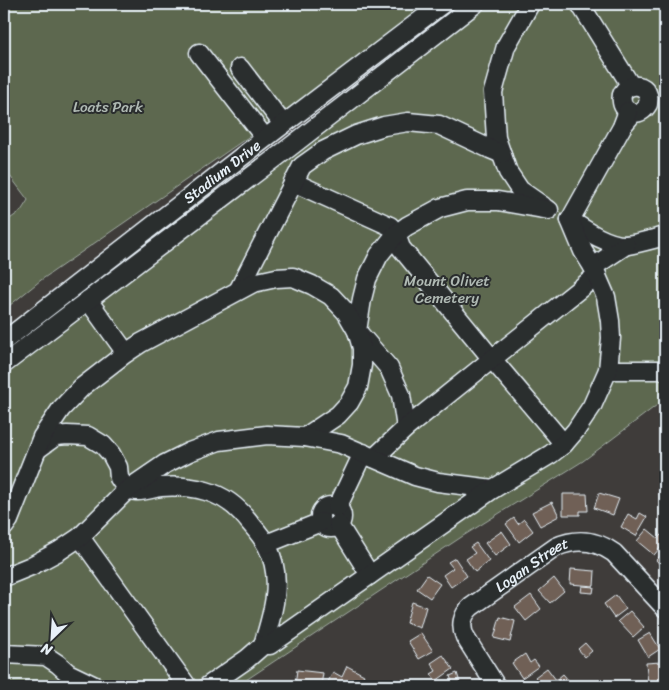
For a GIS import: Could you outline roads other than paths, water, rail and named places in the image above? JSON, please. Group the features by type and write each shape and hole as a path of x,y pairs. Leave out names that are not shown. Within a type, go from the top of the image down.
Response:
{"street":[{"name":"Stadium Drive","path":"4,341 283,124 442,4"},
{"path":"4,364 475,4"},
{"path":"527,206 520,190 508,172 496,138 493,92 506,46 530,4"},
{"path":"580,4 631,86"},
{"path":"199,53 265,138"},
{"path":"240,68 283,124"},
{"path":"628,117 621,98 626,88 636,85 646,90 648,94 657,100"},
{"path":"570,220 628,117 642,111 648,104 657,100"},
{"path":"239,289 302,166 323,151 356,135 384,126 408,122 438,125 502,154"},
{"path":"290,147 302,166"},
{"path":"293,182 390,226 396,234 401,248 492,360 564,444"},
{"path":"520,190 549,210 614,244 626,245 665,236"},
{"path":"305,437 338,415 349,403 358,387 362,365 362,348 357,331 367,279 379,255 396,234 440,208 467,201 498,201 549,210"},
{"path":"263,645 270,645 493,489 551,454 564,444 576,430 589,411 608,370 611,338 606,297 570,220"},
{"path":"266,544 332,518 369,456 492,360 626,245"},
{"path":"4,527 9,520 42,437 61,410 82,387 126,352 253,283 276,278 293,277 331,296 346,312 357,331 389,368 401,395 406,428"},
{"path":"88,300 126,352"},
{"path":"608,370 665,370"},
{"path":"4,577 38,562 80,538 127,490 165,464 189,452 219,441 267,435 305,437 340,444 415,476 438,482 493,489"},
{"path":"35,451 56,436 88,436 103,445 111,454 118,467 119,478 127,490"},
{"path":"127,490 138,491 162,487 186,487 207,491 226,500 243,514 266,544 271,555 276,581 274,611 263,645 247,659 208,686"},
{"path":"332,518 370,575"},
{"path":"80,538 187,686"},
{"name":"Logan Street","path":"496,686 465,638 462,629 464,617 471,606 562,545 586,541 609,549 665,608"},
{"path":"4,654 46,656 68,673 96,686"}],"park label":[{"name":"Loats Park","path":"108,107"},
{"name":"Mount Olivet Cemetery","path":"447,290"}]}
